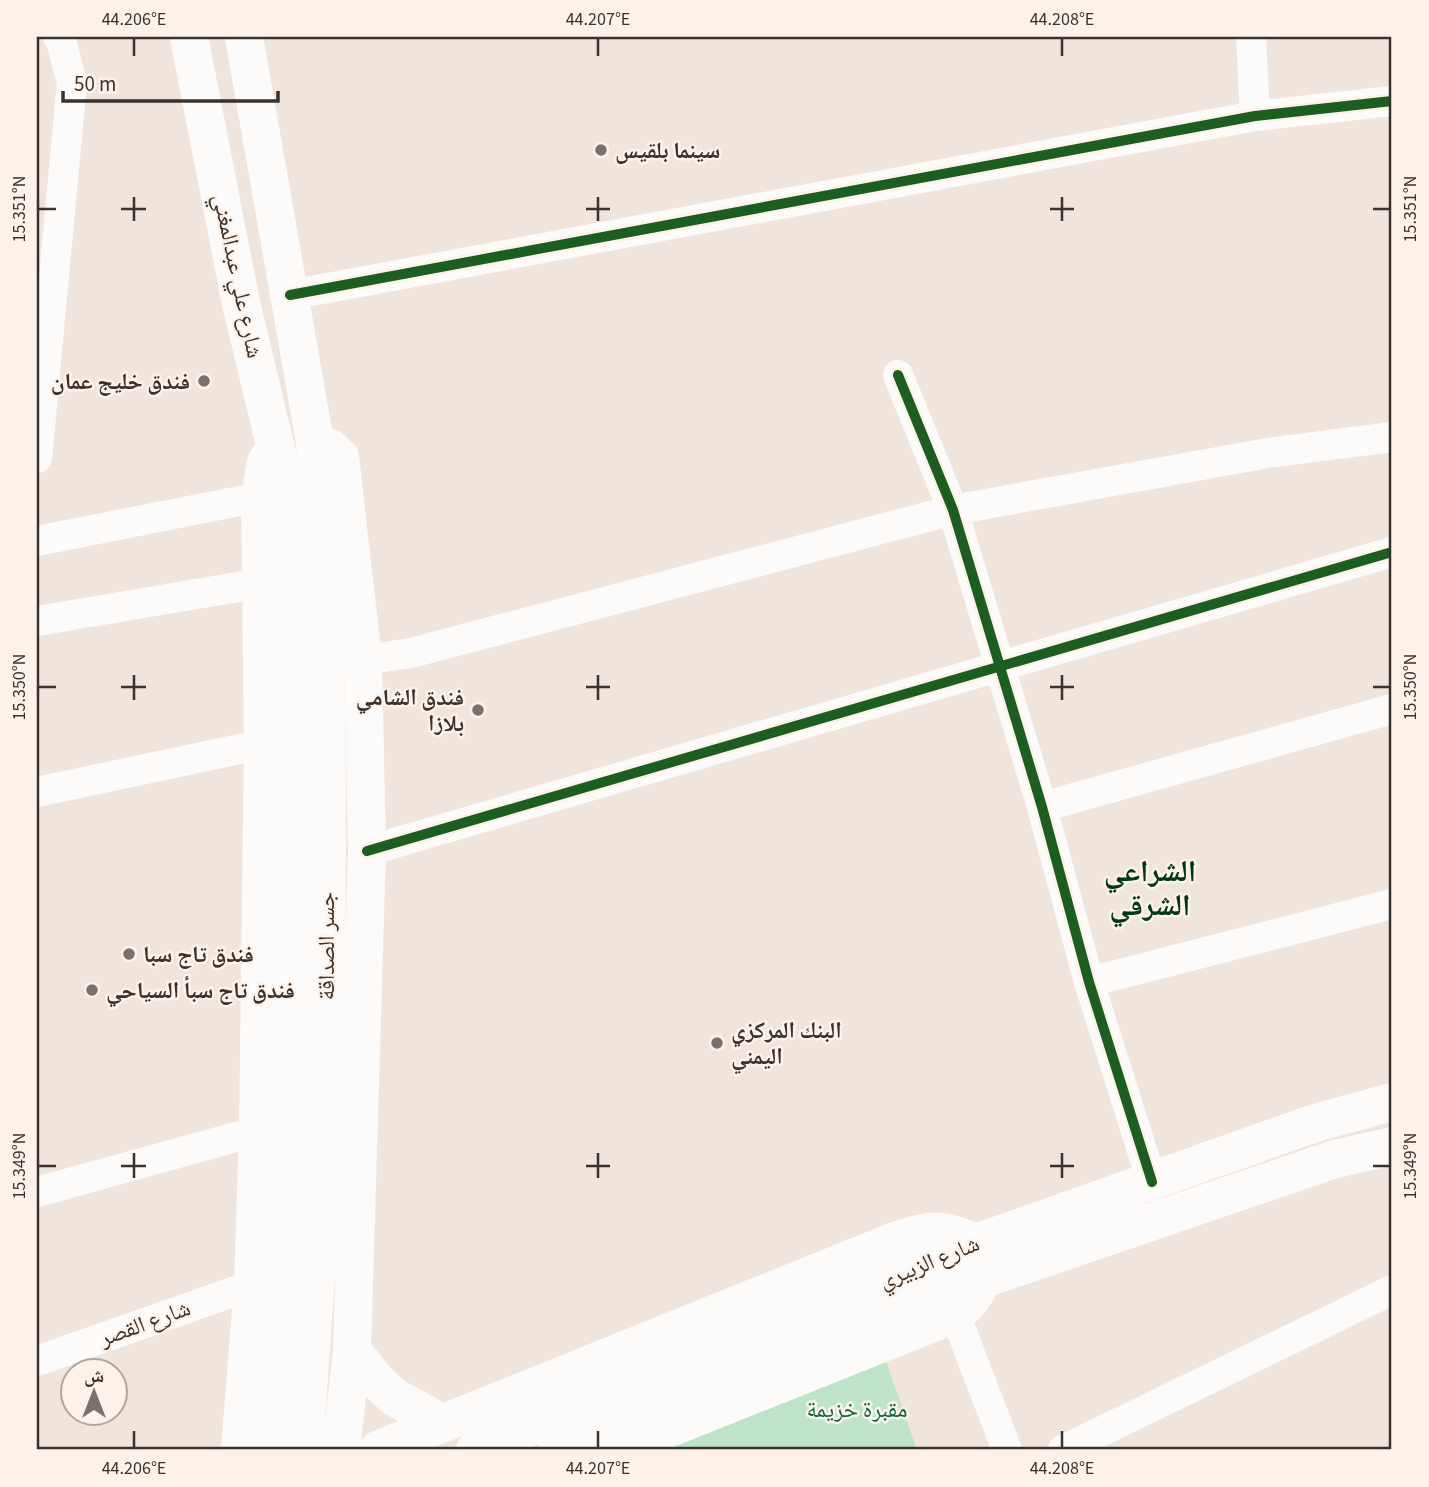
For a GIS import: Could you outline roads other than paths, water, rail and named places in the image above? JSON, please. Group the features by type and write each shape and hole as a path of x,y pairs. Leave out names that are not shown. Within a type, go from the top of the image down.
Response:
{"main road":[{"name":"شارع علي عبدالمغني","path":"189,37 241,303 276,447 279,500"},
{"name":"جسر الصداقة","path":"244,37 315,442 326,644 326,1130 304,1450"},
{"path":"315,442 330,448 340,457 363,660 367,851 352,1350 341,1450"},
{"name":"جسر الصداقة","path":"269,1450 295,1132 300,661 279,500"},
{"path":"240,1450 253,1285 258,1131 263,744 262,583 279,500"},
{"name":"شارع الزبيري","path":"475,1450 980,1261 1152,1182 1315,1124 1392,1102"},
{"name":"شارع الزبيري","path":"557,1450 925,1299 980,1261 1335,1159 1392,1146"},
{"path":"377,1450 895,1241 921,1233 947,1230 980,1261 975,1296 966,1307 955,1314 615,1450"},
{"path":"352,1350 376,1380 394,1396 442,1423"}],"street":[{"path":"37,458 72,83 58,37"},
{"path":"1251,37 1255,116"},
{"path":"290,295 1255,116 1392,101"},
{"path":"898,375 953,510 1042,807 1089,982 1152,1182"},
{"path":"363,660 411,653 953,510 1268,453 1392,437"},
{"path":"37,541 279,500"},
{"path":"367,851 1392,552"},
{"path":"37,621 262,583"},
{"path":"1042,807 1392,709"},
{"path":"37,792 263,744"},
{"path":"1089,982 1392,904"},
{"path":"37,1192 258,1131"},
{"name":"شارع القصر","path":"37,1361 253,1285"},
{"path":"1063,1450 1392,1290"},
{"path":"955,1314 1007,1450"}],"place":[{"name":"سينما بلقيس","path":"601,150"},
{"name":"فندق خليج عمان","path":"204,381"},
{"name":"فندق الشامي بلازا","path":"478,710"},
{"name":"فندق تاج سبا","path":"129,954"},
{"name":"فندق تاج سبأ السياحي","path":"92,990"},
{"name":"البنك المركزي اليمني","path":"717,1043"}],"district":[{"name":"الشراعي الشرقي","path":"1150,888"}],"park label":[{"name":"مقبرة خزيمة","path":"857,1409"}]}
